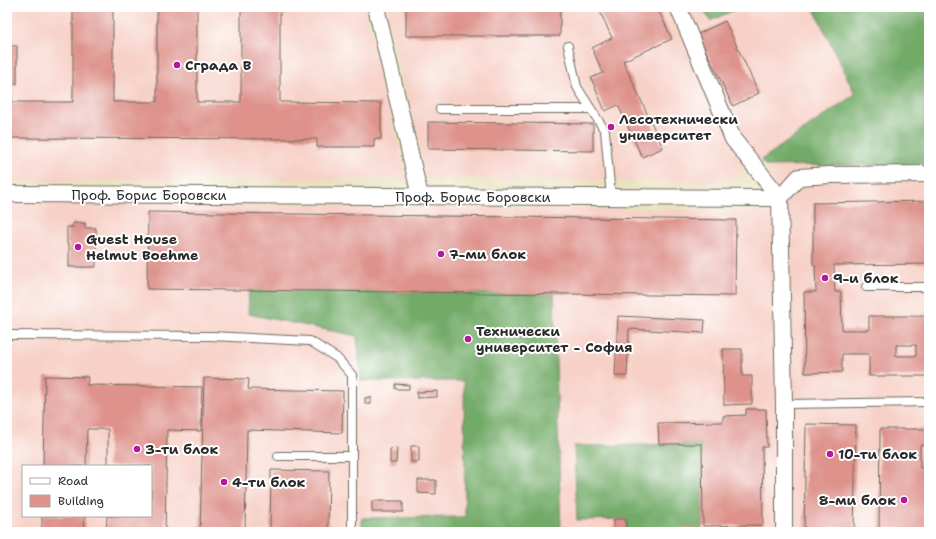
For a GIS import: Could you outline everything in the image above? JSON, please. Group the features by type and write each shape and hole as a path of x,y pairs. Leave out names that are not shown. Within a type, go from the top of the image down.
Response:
{"street":[{"path":"376,7 420,196"},
{"path":"678,7 732,139 780,198 784,404 784,532"},
{"path":"780,198 799,177 830,175 929,174"},
{"name":"Проф. Борис Боровски","path":"7,194 780,198"}],"lane":[{"path":"568,46 578,87 605,131 611,197"},
{"path":"440,109 591,109"},
{"path":"866,287 929,286"},
{"path":"7,335 212,336 310,341 337,358 352,375 352,532"},
{"path":"784,404 929,402"},
{"path":"278,456 352,456"}],"shaded area":[{"path":"7,7 365,7 407,179 7,181"},
{"name":"Лесотехнически университет","path":"385,7 703,7 710,21 741,7 813,7 855,94 761,160 723,182 425,178"},
{"name":"Технически университет - София","path":"929,164 929,532 7,532 7,200 768,211 766,166"}],"green space":[{"path":"703,7 741,7 710,21"},
{"path":"813,7 929,7 929,164 766,166 761,160 855,94"},
{"path":"249,290 554,294 561,532 362,532 362,518 465,517 464,381 361,381 357,336 248,314"},
{"path":"702,444 703,526 701,528 682,532 626,532 626,519 577,520 574,446"}],"building":[{"name":"Сграда В","path":"73,7 113,7 113,102 157,102 157,7 197,7 197,102 241,102 241,7 280,7 280,102 381,103 381,139 374,139 374,147 317,147 317,139 7,138 7,46 17,46 17,84 12,84 12,102 73,102"},
{"path":"406,7 560,7 560,36 406,36"},
{"path":"598,7 657,7 672,39 623,61 663,148 642,157 618,105 605,111 591,78 603,73 592,48 612,38"},
{"path":"725,21 759,93 733,106 698,34"},
{"path":"428,122 593,124 593,151 428,149"},
{"name":"9-и блок","path":"929,201 929,264 834,265 835,292 841,292 842,330 869,330 869,316 929,316 929,376 869,376 869,354 842,354 842,372 805,373 804,292 816,292 815,265 813,265 813,203","holes":["896,345 916,345 916,356 896,356"]},
{"name":"7-ми блок","path":"148,212 736,220 735,296 147,289"},
{"path":"73,223 85,223 85,228 96,228 96,267 69,267 67,227 73,227"},
{"path":"618,316 705,320 704,333 629,329 627,376 615,376"},
{"path":"723,349 742,349 742,376 752,376 752,404 724,405"},
{"name":"3-ти блок","path":"45,376 88,377 87,385 202,387 201,431 167,430 165,532 106,532 107,517 152,517 152,465 108,465 108,429 87,429 86,465 43,465"},
{"name":"4-ти блок","path":"204,378 249,379 248,389 343,391 342,433 247,430 245,532 200,532"},
{"path":"395,384 409,385 409,389 395,389"},
{"path":"437,391 437,397 417,398 417,392"},
{"path":"371,397 371,404 365,404 365,398"},
{"path":"746,409 766,409 767,447 762,447 763,525 703,526 702,444 659,444 658,423 723,422 723,416 746,415"},
{"name":"10-ти блок","path":"806,424 856,425 854,532 804,532"},
{"name":"8-ми блок","path":"880,429 929,429 929,445 920,445 920,468 929,468 929,532 879,532"},
{"path":"411,446 419,446 419,462 411,462"},
{"path":"397,448 396,463 390,463 390,449"},
{"path":"271,470 329,471 328,532 270,532"},
{"path":"418,480 436,480 436,494 418,493"},
{"path":"372,501 403,501 403,512 372,512"},
{"path":"42,517 85,517 84,532 42,532"},
{"path":"614,519 626,519 626,532 614,532"},
{"path":"682,528 701,528 701,532 682,532"}],"place":[{"name":"Сграда В","path":"177,65"},
{"name":"Лесотехнически университет","path":"611,127"},
{"name":"Guest House Helmut Boehme","path":"78,247"},
{"name":"7-ми блок","path":"441,254"},
{"name":"9-и блок","path":"825,278"},
{"name":"Технически университет - София","path":"468,339"},
{"name":"3-ти блок","path":"137,449"},
{"name":"10-ти блок","path":"830,454"},
{"name":"4-ти блок","path":"224,482"},
{"name":"8-ми блок","path":"904,500"}]}
